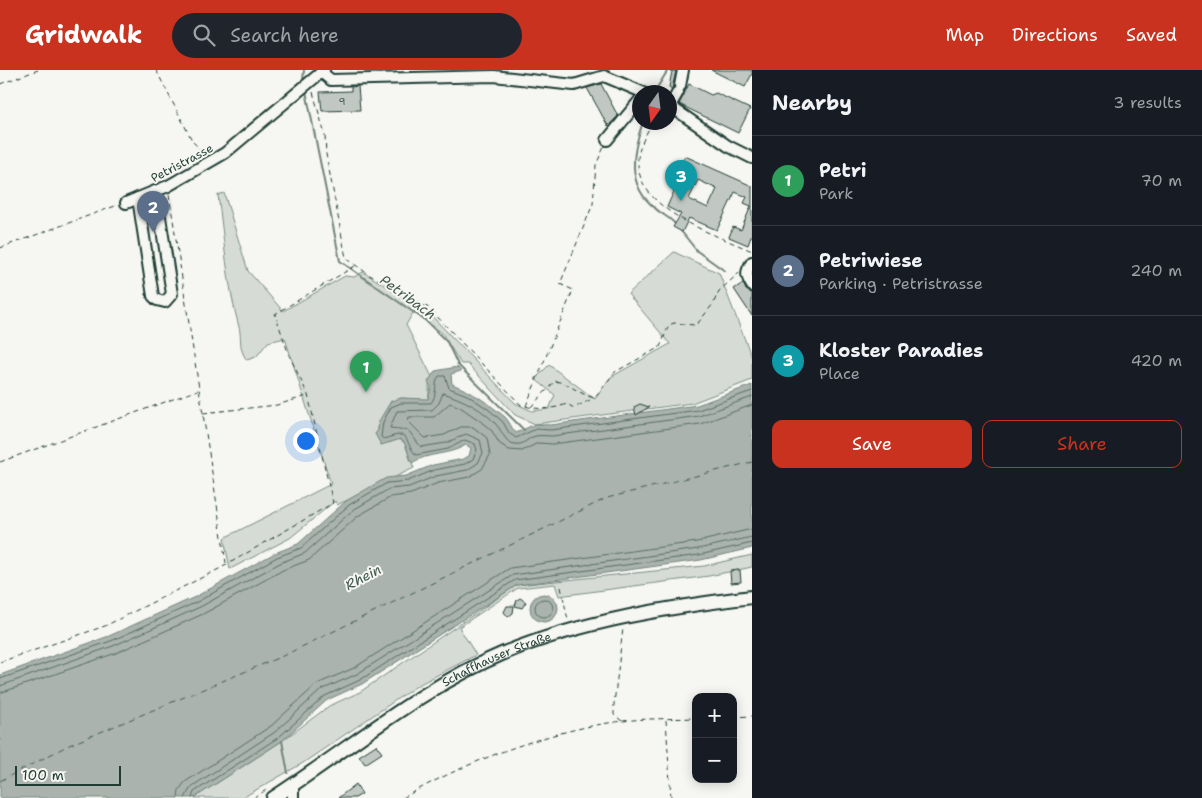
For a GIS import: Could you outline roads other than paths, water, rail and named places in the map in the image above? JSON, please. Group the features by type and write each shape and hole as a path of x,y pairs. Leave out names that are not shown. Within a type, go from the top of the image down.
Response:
{"main road":[{"name":"Schaffhauser Straße","path":"273,798 293,792 411,704 491,660 557,635 622,618 752,597"}],"street":[{"path":"677,93 683,70"},
{"path":"323,71 331,80 494,76 574,85 604,76 632,88"},
{"name":"Petristrasse","path":"126,203 168,186 225,153 323,71"},
{"path":"607,140 632,110"},
{"path":"677,111 728,146 752,158"},
{"path":"138,198 153,296 157,300 164,302 172,294 156,191"},
{"path":"749,266 746,276 752,286"}],"water":[{"name":"Rhein","path":"457,367 461,371 451,374 452,384 474,394 492,407 505,417 516,433 535,424 551,425 697,405 752,385 752,548 701,560 517,585 362,684 327,700 282,741 194,798 0,798 0,675 109,636 195,597 275,553 298,544 346,501 386,478 406,476 433,465 469,456 471,448 466,445 452,451 425,457 412,463 401,439 381,445 375,434 378,430 379,421 391,401 401,398 428,399 431,387 428,382 435,371"},
{"path":"544,594 554,598 558,608 554,618 544,622 534,618 530,608 534,598"}],"waterway":[{"name":"Petribach","path":"303,81 304,70"},
{"path":"659,85 668,70"},
{"name":"Petribach","path":"306,91 340,261 426,321 447,342 458,365 524,430"},
{"path":"640,130 634,157 634,168 639,189 646,199 676,225"},
{"path":"681,231 697,251 725,271"},
{"path":"282,741 288,773"}],"place":[{"name":"Kloster Paradies","path":"681,201"},
{"name":"Petriwiese","path":"153,232"},
{"name":"Petri","path":"366,392"}]}
